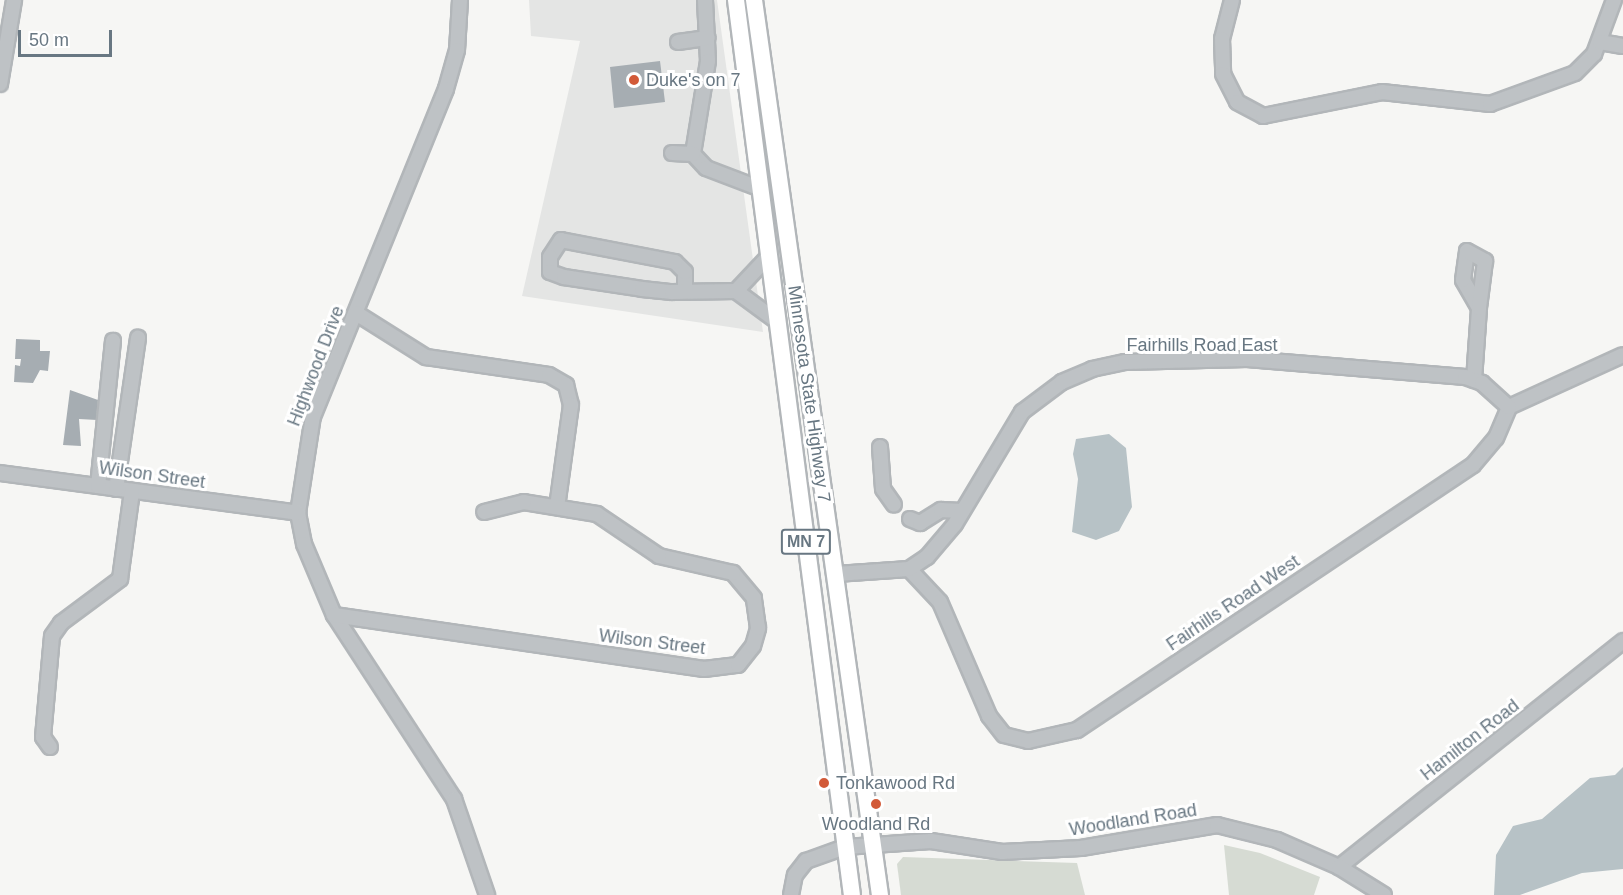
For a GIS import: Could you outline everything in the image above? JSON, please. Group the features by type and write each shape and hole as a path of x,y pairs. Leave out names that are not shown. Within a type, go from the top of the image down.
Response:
{"main road":[{"name":"Minnesota State Highway 7","path":"736,0 852,895"},
{"name":"Minnesota State Highway 7","path":"754,0 880,895"}],"street":[{"path":"0,84 14,0"},
{"name":"Highwood Drive","path":"460,0 457,50 446,89 313,416 298,513 304,544 334,615 454,799 487,895"},
{"path":"693,154 708,39 705,0"},
{"path":"1232,0 1222,39 1223,74 1237,102 1263,116 1382,92 1490,104 1575,73 1600,42 1614,0"},
{"path":"678,42 708,39"},
{"path":"1600,42 1623,46"},
{"path":"672,153 693,154 706,168 760,189"},
{"path":"685,291 685,272 675,262 561,240 550,257 550,272 564,277 685,291 736,291 778,322"},
{"path":"736,291 769,256"},
{"path":"1479,308 1474,380 1509,407 1623,355"},
{"path":"356,313 426,357 549,375 566,385 571,405 557,507"},
{"path":"116,489 138,338"},
{"path":"98,486 113,341"},
{"name":"Fairhills Road East","path":"909,569 943,541 1022,412 1062,382 1092,369 1125,362 1247,359 1474,380"},
{"name":"Fairhills Road West","path":"909,569 946,612 995,727 1016,740 1053,738 1099,720 1218,632 1473,465 1496,438 1509,407"},
{"path":"880,447 884,489 894,505"},
{"name":"Wilson Street","path":"0,473 298,513"},
{"path":"50,747 43,737 52,636 61,623 120,579 132,491"},
{"name":"Wilson Street","path":"334,615 704,669 738,665 758,628 754,598 743,580 715,567 659,556 597,514 510,502 484,512"},
{"path":"910,519 920,524 941,510 962,511"},
{"path":"836,574 909,569"},
{"name":"Hamilton Road","path":"1339,867 1623,641"},
{"name":"Woodland Road","path":"791,895 795,875 806,861 845,847 874,843 931,841 1002,852 1081,848 1217,825 1276,840 1339,867 1384,895"}],"shaded area":[{"path":"529,0 717,0 763,332 522,296 580,41 531,36"},
{"path":"1109,434 1126,448 1132,507 1119,531 1096,540 1072,532 1078,479 1073,454 1076,439"},
{"path":"1623,767 1623,869 1582,873 1520,895 1494,895 1496,855 1513,826 1542,819 1590,778 1615,775"},
{"path":"1224,845 1260,853 1320,877 1314,895 1229,895"},
{"path":"903,857 1077,863 1085,895 901,895 897,864"}],"building":[{"path":"660,61 665,102 614,108 610,67"},
{"path":"16,339 40,340 40,351 50,351 48,371 40,370 33,383 14,382 15,365 20,366 21,359 15,359"},
{"path":"70,390 98,400 97,420 79,419 81,446 63,445"}],"place":[{"name":"Duke's on 7","path":"634,80"},
{"name":"Tonkawood Rd","path":"824,783"},
{"name":"Woodland Rd","path":"876,804"}]}
